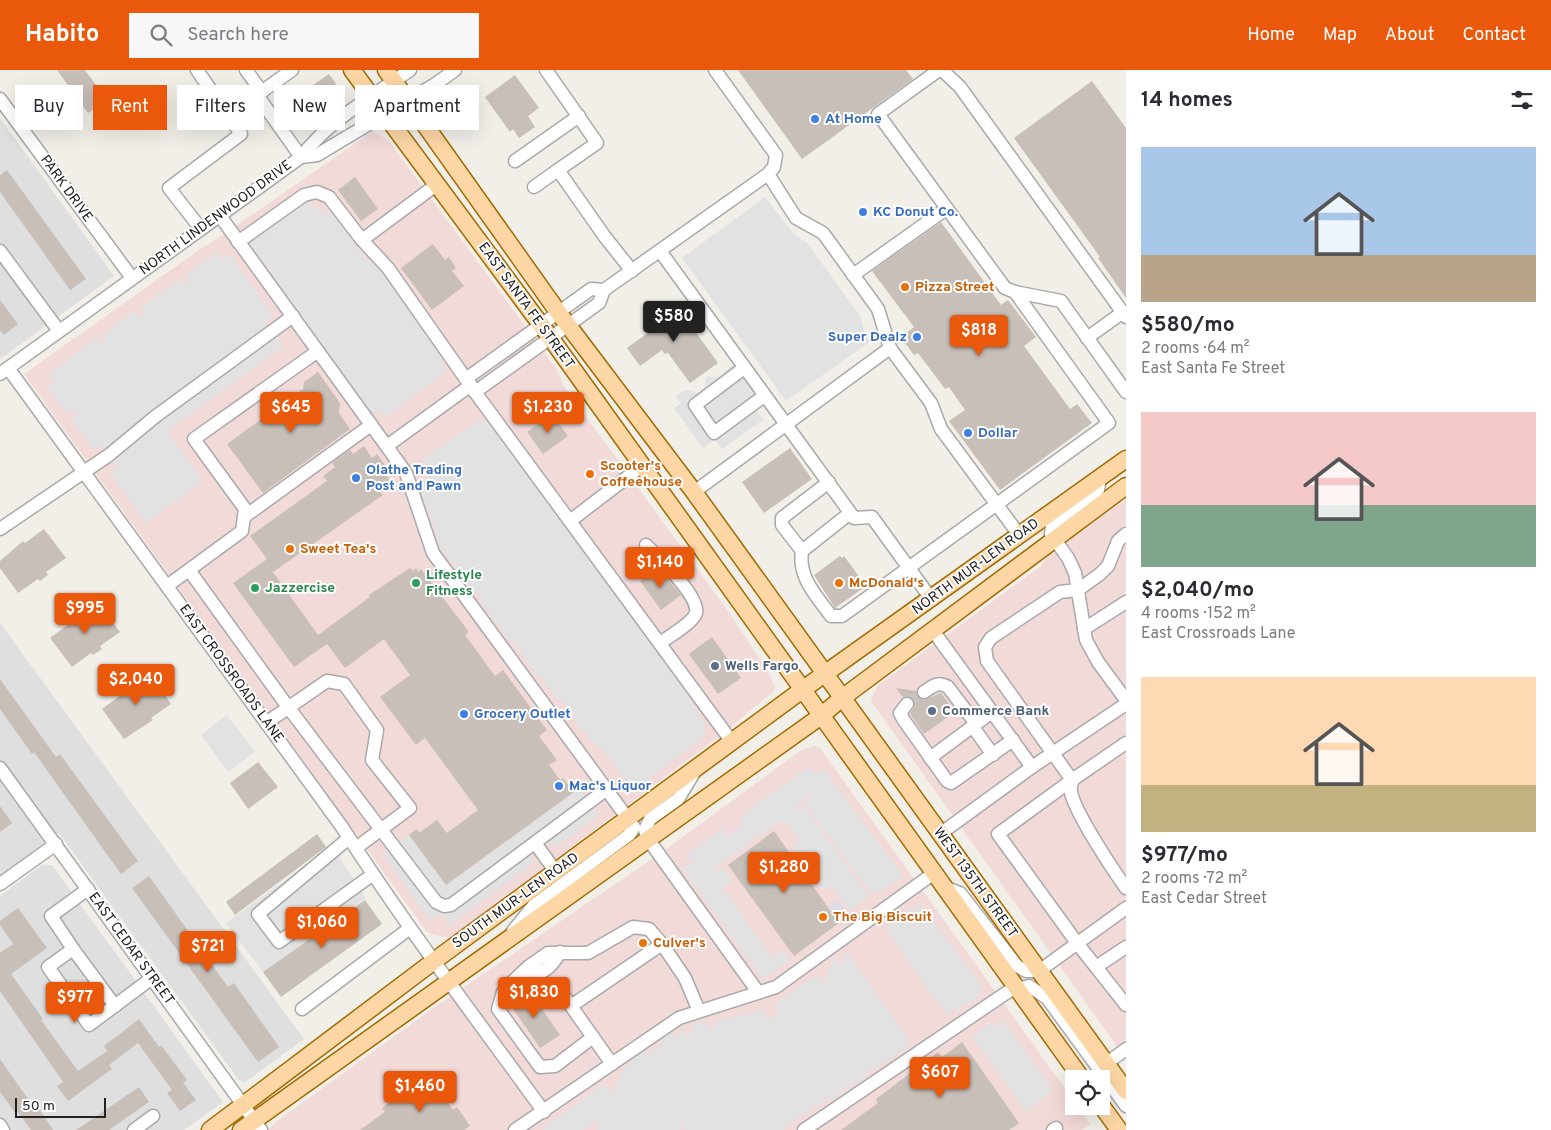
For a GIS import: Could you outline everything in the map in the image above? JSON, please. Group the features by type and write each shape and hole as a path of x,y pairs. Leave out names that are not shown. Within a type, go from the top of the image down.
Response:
{"main road":[{"name":"EAST SANTA FE STREET","path":"352,70 362,85"},
{"name":"EAST SANTA FE STREET","path":"395,130 550,337 802,690"},
{"name":"EAST SANTA FE STREET","path":"429,130 568,326 694,492 825,674"},
{"name":"NORTH MUR-LEN ROAD","path":"825,674 932,600 1126,459"},
{"name":"NORTH MUR-LEN ROAD","path":"842,698 934,632 1126,486"},
{"name":"SOUTH MUR-LEN ROAD","path":"210,1130 434,961 825,674"},
{"name":"WEST 135TH STREET","path":"825,674 1126,1091"},
{"name":"WEST 135TH STREET","path":"802,690 1076,1070"},
{"name":"SOUTH MUR-LEN ROAD","path":"252,1127 449,981 821,716 842,698"},
{"path":"1108,1115 1119,1130"}],"street":[{"path":"197,70 241,134 169,188 201,229"},
{"path":"246,70 257,85"},
{"path":"264,91 292,70"},
{"name":"NORTH LINDENWOOD DRIVE","path":"381,85 390,76 410,70"},
{"name":"NORTH LINDENWOOD DRIVE","path":"432,85 455,70"},
{"path":"534,187 597,143 546,70"},
{"path":"387,446 471,385 568,326 599,303 604,290 768,174 774,167 776,155 716,70"},
{"path":"1087,338 1124,314 960,86 940,70 878,114 1004,288 1061,301 1087,338 1126,392"},
{"name":"PARK DRIVE","path":"0,99 132,278"},
{"path":"264,105 301,157"},
{"name":"NORTH LINDENWOOD DRIVE","path":"4,371 301,157 314,140 355,108"},
{"path":"515,161 579,116"},
{"name":"NORTH LINDENWOOD DRIVE","path":"301,157 318,155 359,130"},
{"path":"558,170 605,238 632,271"},
{"path":"768,174 796,218 822,233 878,309 890,348 931,403 941,429 1020,536"},
{"path":"362,240 436,185"},
{"path":"238,242 304,195 317,192 329,196 362,240 388,268 471,385 732,742"},
{"path":"853,275 946,209"},
{"path":"220,216 406,473 433,553 634,827 629,835 534,905 504,942"},
{"path":"0,251 59,331"},
{"path":"660,251 850,513 854,518 872,517 932,600"},
{"path":"471,385 540,324 591,289 604,290"},
{"path":"850,513 802,551 800,564 804,578 831,616 842,616 1109,423 1015,292"},
{"path":"0,529 84,472 156,416 292,316"},
{"path":"694,492 890,348"},
{"path":"166,586 242,531 245,509 194,439 318,351"},
{"path":"744,368 694,405 714,433 764,396"},
{"name":"EAST CROSSROADS LANE","path":"4,371 84,472 353,843 372,875 544,1112"},
{"path":"244,517 371,425"},
{"path":"570,521 642,466"},
{"path":"1100,478 1095,493 1052,526 1051,534 1068,558 1075,573 1084,629 1090,651 1126,700"},
{"path":"802,551 782,525 782,518 829,482"},
{"path":"1126,534 1113,547 1108,566 1078,590 1060,592 991,638 985,647 987,661 1055,753 1072,780 1071,792 1079,810 1112,868 1126,888"},
{"path":"646,545 670,569 695,605 696,613 692,620 660,643"},
{"path":"189,570 288,707 436,902 444,906 451,905 607,789"},
{"path":"1084,629 1126,602"},
{"path":"934,632 1032,767"},
{"path":"266,723 327,681 344,684 377,730 372,760 410,808 380,830 353,843 258,914 278,942 372,875"},
{"path":"924,692 936,684 942,683 948,687 993,755"},
{"path":"907,704 900,713 903,719 947,781 951,783 1013,740"},
{"path":"940,834 1032,767 1126,704"},
{"path":"930,758 992,712"},
{"path":"1126,743 998,834 1077,943 1126,1005"},
{"name":"EAST CEDAR STREET","path":"0,768 242,1104 252,1127"},
{"path":"697,768 678,799 650,819 645,830 648,839 758,992"},
{"path":"535,843 556,872"},
{"path":"0,884 56,844"},
{"path":"514,1130 544,1112 666,1025 699,1011 776,986 934,873"},
{"path":"944,887 960,893 1017,966 1026,972 1039,971 1126,908"},
{"path":"88,889 50,916 115,1006"},
{"path":"593,1037 555,1066 540,1067 498,1009 503,992 528,966 548,953 588,952 633,927 649,929 662,944 685,978 699,1011"},
{"path":"302,1009 410,928"},
{"path":"571,1006 662,944"},
{"path":"1096,968 1126,947"},
{"path":"73,949 48,967 89,1025 152,978"},
{"path":"804,1130 1009,991 1029,986 1047,998 1126,1106"},
{"path":"558,988 612,1064"},
{"path":"1106,1063 1126,1049"},
{"path":"134,1130 153,1116"},
{"path":"0,1125 4,1130"}],"shaded area":[{"path":"0,118 114,276 0,359"},
{"path":"373,131 388,140 558,371 563,385 728,611 767,670 775,687 774,691 725,732 450,938 433,935 426,931 24,374 196,252"},
{"path":"302,189 314,208 334,215 366,259 380,269 444,358 442,361 447,371 387,416 375,410 371,413 242,232"},
{"path":"765,197 794,234 807,243 860,316 865,333 871,341 786,401 682,258"},
{"path":"217,252 222,259 230,254 273,316 266,322 283,347 167,431 203,481 146,523 110,473 116,465 102,446 99,445 94,450 71,419 77,413 73,410 67,414 47,387 54,381 49,374 98,337 102,343 106,343 103,335 135,311 139,316 143,316 144,314 140,308 180,279 185,285 188,284 189,281 185,275"},
{"path":"734,364 764,406 757,411 763,420 722,449 715,440 703,448 674,408 681,403 675,396 686,390 698,393 704,388 707,376 717,378"},
{"path":"481,419 493,425 690,691 686,695 701,716 705,728 704,737 633,790 605,752 585,736 588,732 579,729 572,714 565,709 568,705 557,699 549,687 542,683 545,679 535,675 526,661 529,658 521,655 523,650 515,647 479,600 483,596 474,592 441,548 419,483 431,475 422,459"},
{"path":"1126,499 1126,1059 871,701 877,686 1041,566 1046,558"},
{"path":"0,623 304,1039 244,1083 238,1079 59,833 0,874"},
{"path":"227,715 255,752 228,772 201,735"},
{"path":"815,746 820,748 1065,1088 1065,1115 1084,1115 1090,1124 1082,1130 268,1130 277,1121 435,1007 668,848 801,750"},
{"path":"808,767 816,774 824,769 903,877 872,895 805,804 812,799 812,796 794,807 796,810 803,805 869,896 850,911 832,886 823,890 792,847 798,842 798,838 788,824 783,822 777,823 713,869 714,873 722,867 732,880 723,888 772,957 782,950 790,960 762,979 683,869 692,862 687,854 724,828 729,835 744,824 739,817"},
{"path":"580,789 600,815 556,847 549,839 528,854 534,863 450,925 441,913 430,921 382,854 409,835 446,885"},
{"path":"332,846 366,898 263,972 226,923"},
{"path":"42,865 52,865 223,1102 184,1130 0,1130 0,896"},
{"path":"838,900 850,916 839,923 828,907"},
{"path":"919,901 982,986 977,998 967,1005 963,1003 958,1012 953,1006 949,1018 886,930 892,921 896,925 901,915 910,908 915,911"},
{"path":"847,952 909,1040 904,1051 901,1053 898,1049 895,1056 885,1063 881,1062 877,1071 872,1065 867,1076 858,1083 854,1081 850,1090 845,1085 840,1095 829,1099 826,1097 820,1105 817,1107 814,1105 810,1111 798,1117 792,1126 789,1121 783,1130 684,1130 681,1125 679,1130 598,1130 599,1125 595,1121 583,1130 541,1130 604,1084 609,1091 613,1091 626,1065 629,1069 634,1058 643,1051 649,1055 653,1046 656,1050 662,1039 671,1032 676,1037 681,1028 688,1036 693,1025 703,1021 714,1032 713,1022 763,1010 765,1019 773,1018 779,1012 775,1004 816,975 823,982 835,956 842,964"},
{"path":"1003,1020 1053,1090 1026,1112 972,1036 992,1023 995,1026"}],"building":[{"path":"57,70 85,70 96,85 93,85 93,110 88,113 83,106 83,85 68,85"},
{"name":"At Home","path":"738,70 906,70 913,79 802,159"},
{"path":"329,74 337,85 313,85"},
{"path":"515,75 539,108 528,116 535,127 519,138 513,129 510,132 485,97"},
{"path":"1092,81 1126,128 1126,298 1098,258 1100,257 1014,138"},
{"path":"7,170 86,279 70,290 0,192 0,175"},
{"path":"355,177 378,209 361,221 338,190"},
{"path":"941,222 1001,305 1008,300 1036,337 1024,346 1070,409 1077,404 1092,423 1000,490 949,421 965,410 949,387 945,389 918,353 914,355 901,337 914,327 872,271"},
{"path":"433,244 445,260 449,257 456,268 452,271 464,286 432,310 401,268"},
{"path":"0,300 18,324 4,335 0,330"},
{"path":"673,301 718,363 690,383 668,353 665,354 662,350 640,366 627,348 649,332 646,327 649,325 646,320"},
{"path":"318,372 340,403 339,413 350,429 263,493 227,444 303,389 304,382"},
{"path":"552,414 568,436 543,454 527,432"},
{"path":"364,446 372,458 377,454 387,468 383,471 391,482 379,491 383,495 273,572 318,635 370,597 369,595 410,568 413,571 416,568 418,572 421,569 469,632 465,635 495,676 503,670 547,730 539,736 557,760 549,765 560,780 563,778 574,792 446,885 409,835 417,829 419,833 437,820 447,833 478,810 425,738 416,745 380,697 410,675 384,639 345,668 327,644 294,667 233,583 267,559 250,536 327,481 323,476 335,467 332,463 350,450 353,454"},
{"path":"790,448 812,479 764,513 742,482"},
{"path":"44,529 66,558 46,572 48,575 40,581 38,579 18,593 0,568 0,561 23,541 25,543"},
{"name":"McDonald's","path":"840,556 842,558 844,556 866,586 835,608 814,575"},
{"path":"658,568 681,595 661,610 640,581"},
{"path":"98,603 120,632 100,646 102,649 93,655 91,653 72,667 50,638 69,624 68,622"},
{"name":"Wells Fargo","path":"712,637 741,678 718,694 689,654"},
{"path":"150,674 171,704 151,718 153,720 124,739 102,709 121,695 120,692 129,686 130,688"},
{"path":"0,679 56,757 60,754 138,861 121,874 34,752 32,754 0,709"},
{"name":"Commerce Bank","path":"896,688 916,691 918,697 924,700 941,693 955,712 924,734 910,714 915,706 914,701 909,696 903,697"},
{"path":"258,762 278,787 248,809 230,783"},
{"path":"0,806 12,823 0,832"},
{"path":"774,831 839,923 794,956 728,865"},
{"path":"317,834 326,847 235,915 226,902"},
{"path":"149,876 228,987 234,983 279,1047 258,1062 132,888"},
{"path":"365,900 382,924 281,997 263,972"},
{"path":"18,908 47,948 11,974 78,1071 107,1051 104,1046 139,1019 159,1047 161,1045 187,1080 183,1083 196,1100 180,1111 167,1093 172,1090 138,1043 109,1065 112,1069 68,1101 57,1086 63,1082 0,991 0,953 13,944 0,925 0,921"},
{"path":"528,989 560,1035 540,1048 509,1003"},
{"path":"962,1042 1019,1123 1009,1130 841,1130 878,1103 876,1099 938,1052 942,1057"},
{"path":"0,1059 35,1109 38,1107 53,1130 31,1130 18,1112 16,1114 0,1092"},
{"path":"431,1080 453,1110 457,1107 470,1126 464,1130 360,1130 385,1112 382,1108 401,1094 404,1099"},
{"path":"139,1087 149,1102 109,1130 76,1130"}],"tunnel":[{"path":"907,704 924,692"}],"place":[{"name":"At Home","path":"815,119"},
{"name":"KC Donut Co.","path":"863,212"},
{"name":"Pizza Street","path":"905,287"},
{"name":"Super Dealz","path":"917,337"},
{"name":"Dollar","path":"968,433"},
{"name":"Scooter's Coffeehouse","path":"590,474"},
{"name":"Olathe Trading Post and Pawn","path":"356,478"},
{"name":"Sweet Tea's","path":"290,549"},
{"name":"Lifestyle Fitness","path":"416,583"},
{"name":"McDonald's","path":"839,583"},
{"name":"Jazzercise","path":"255,588"},
{"name":"Wells Fargo","path":"715,666"},
{"name":"Commerce Bank","path":"932,711"},
{"name":"Grocery Outlet","path":"464,714"},
{"name":"Mac's Liquor","path":"559,786"},
{"name":"The Big Biscuit","path":"823,917"},
{"name":"Culver's","path":"643,943"}]}
